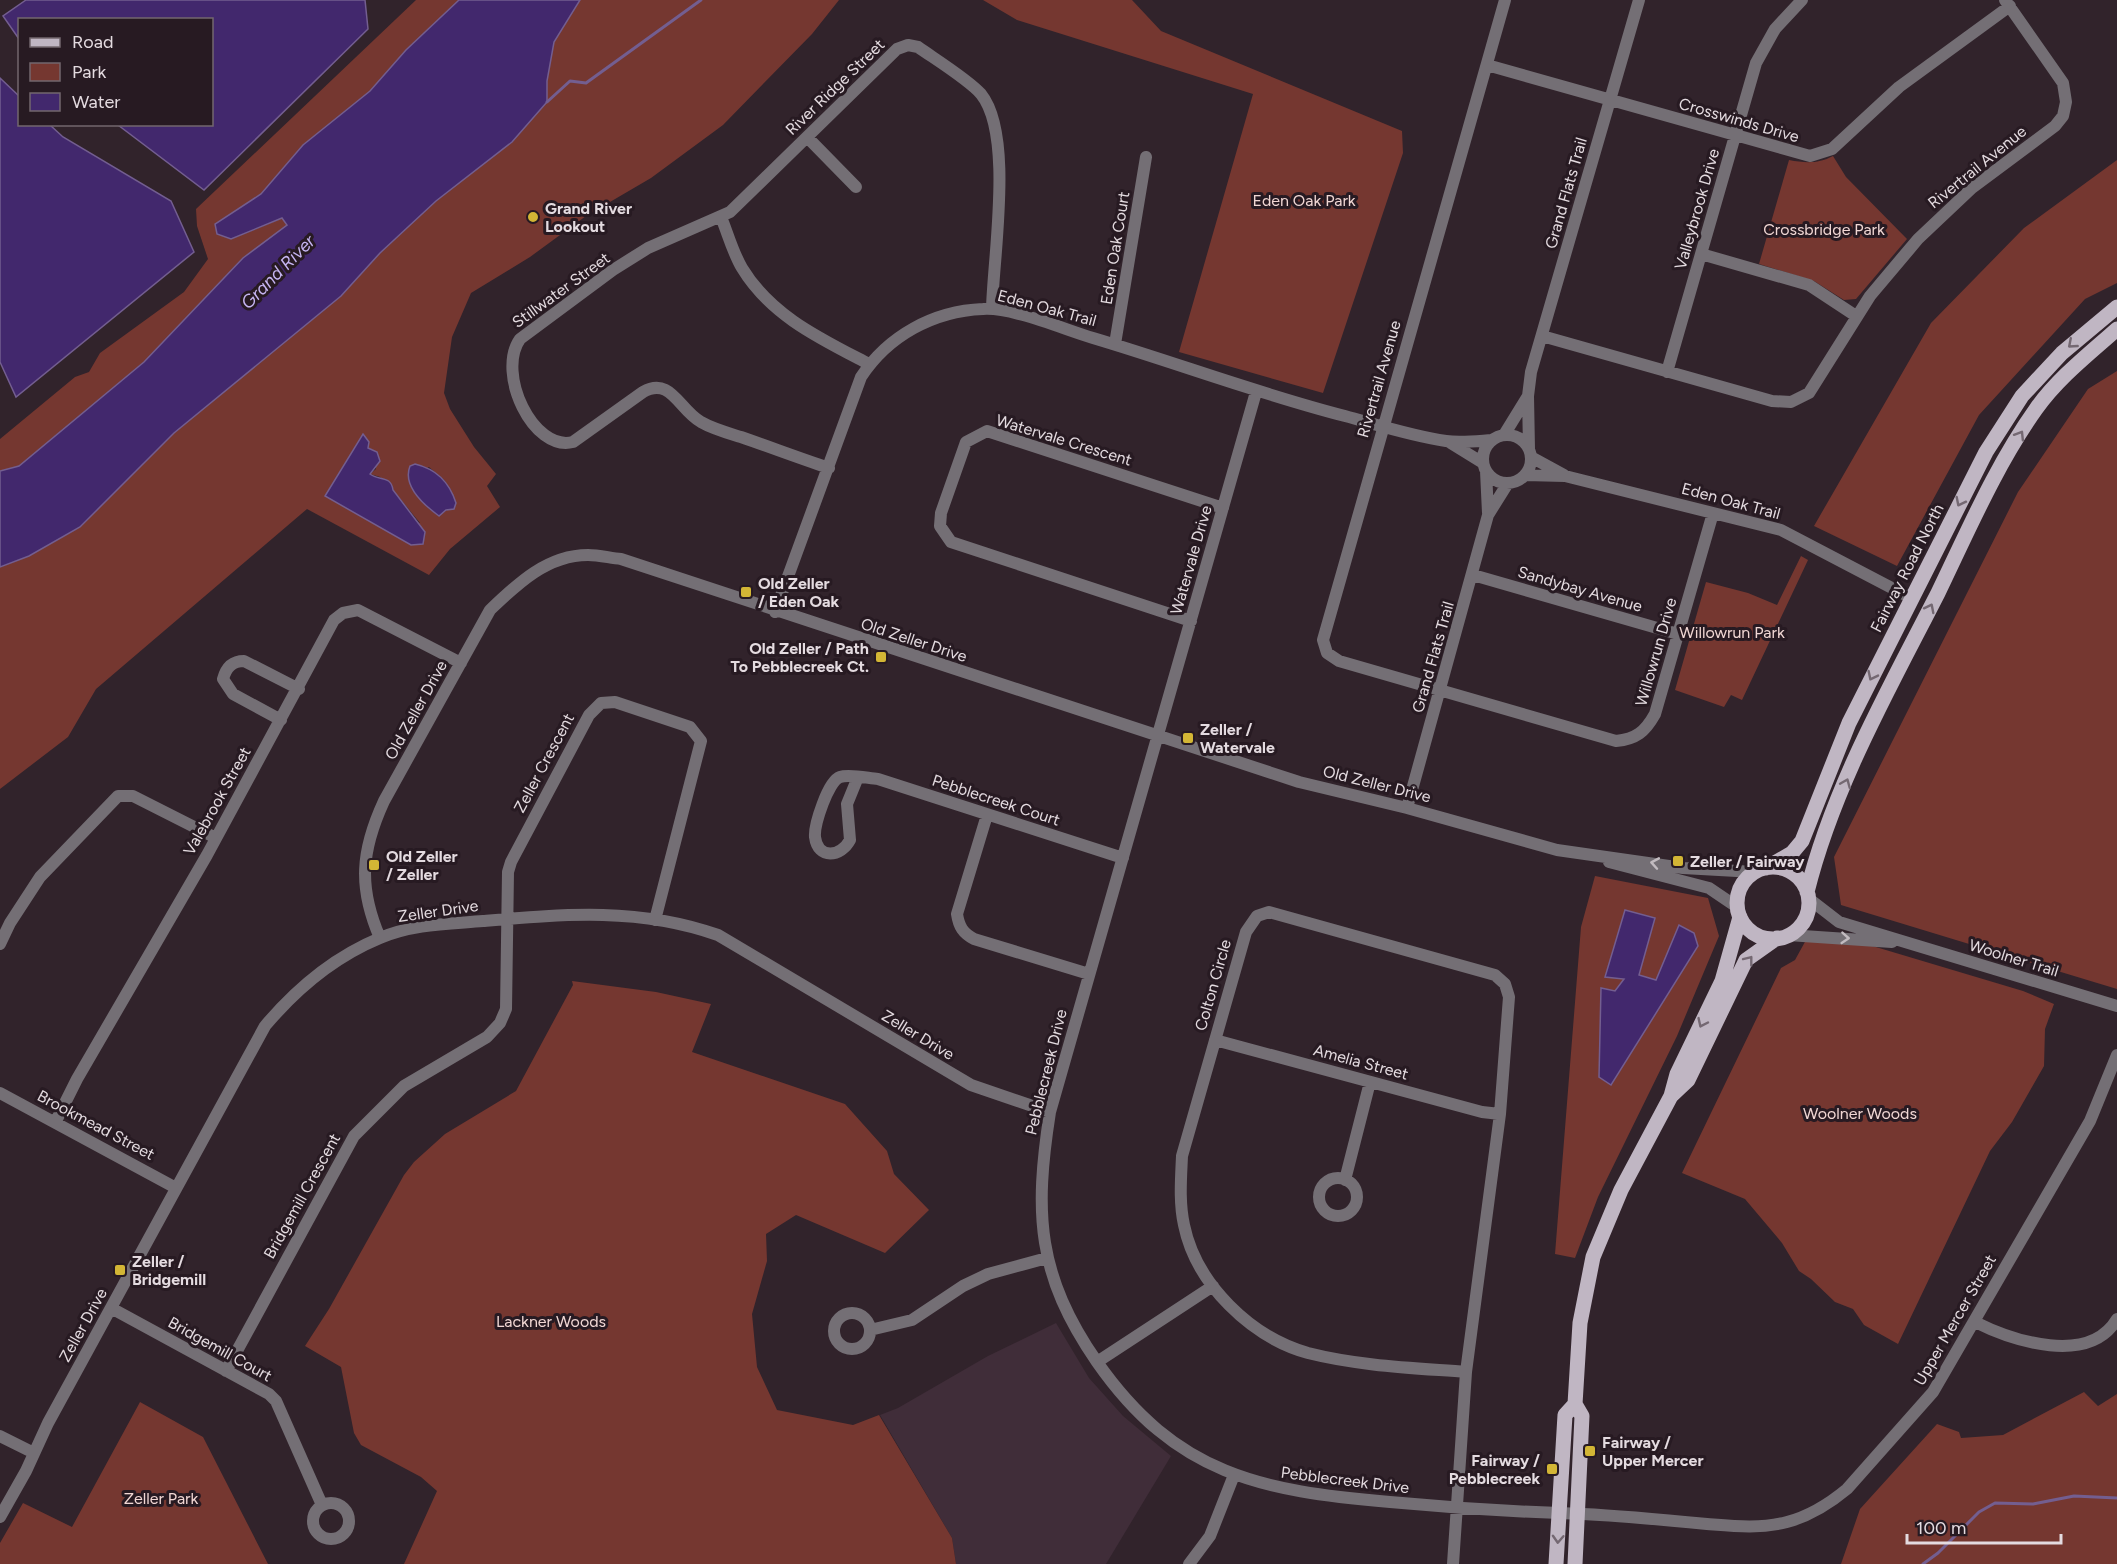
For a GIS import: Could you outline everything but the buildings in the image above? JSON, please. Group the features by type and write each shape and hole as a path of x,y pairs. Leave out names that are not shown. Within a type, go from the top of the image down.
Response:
{"main road":[{"name":"Fairway Road North","path":"1760,870 1792,853 1802,841 1849,723 1986,452 2022,396 2061,353 2117,307"},
{"path":"1671,1096 1688,1080 1746,960 1804,920 1823,837 1872,725 2003,462 2037,408 2077,364 2117,329"},
{"path":"1556,1564 1569,1514 1582,1416 1575,1404 1580,1323 1593,1257 1621,1190 1671,1096 1677,1074 1722,981 1738,912 1738,892 1743,883 1760,870 1777,867 1801,880 1808,895"},
{"path":"1738,912 1751,931 1760,936 1782,937"},
{"path":"1569,1514 1575,1564"}],"street":[{"name":"Rivertrail Avenue","path":"1440,691 1339,661 1327,653 1323,640 1505,0"},
{"name":"Grand Flats Trail","path":"1530,453 1528,396 1530,372 1639,0"},
{"name":"Valleybrook Drive","path":"1667,372 1762,51 1783,19 1802,0"},
{"name":"Rivertrail Avenue","path":"1542,336 1772,402 1791,402 1803,397 1813,388 1856,316 1886,276 1935,221 1992,172 2050,131 2063,116 2066,96 2063,83 2008,3"},
{"name":"Crosswinds Drive","path":"1486,65 1804,156 1827,152 1906,81 2008,3"},
{"name":"River Ridge Street","path":"721,218 897,49 908,45 918,47 981,94 992,114 998,140 997,235 992,309"},
{"path":"807,137 856,187"},
{"name":"Eden Oak Court","path":"1115,344 1146,157"},
{"path":"721,218 742,268 769,304 787,318 869,364"},
{"name":"Stillwater Street","path":"721,218 648,248 613,270 520,339 512,350 510,361 514,390 535,425 553,441 563,444 584,436 651,387 662,387 668,389 682,407 704,424 829,468"},
{"path":"1701,254 1809,285 1856,316"},
{"name":"Eden Oak Trail","path":"775,612 861,377 869,364 902,334 923,323 950,314 992,309 1115,344 1256,392 1382,426 1448,441 1498,438"},
{"name":"Watervale Drive","path":"1158,736 1256,392"},
{"name":"Grand Flats Trail","path":"1498,438 1528,396"},
{"name":"Watervale Crescent","path":"1191,621 951,542 940,526 941,513 966,442 987,431 1223,508"},
{"path":"1498,438 1519,438 1530,453 1525,475 1508,483 1496,480 1484,467 1483,454 1498,438"},
{"name":"Eden Oak Trail","path":"1448,441 1484,467"},
{"name":"Eden Oak Trail","path":"1530,453 1565,476"},
{"name":"Grand Flats Trail","path":"1484,467 1488,515"},
{"name":"Eden Oak Trail","path":"1525,475 1565,476 1781,530 1911,598"},
{"name":"Grand Flats Trail","path":"1407,808 1488,515 1508,483"},
{"name":"Willowrun Drive","path":"1440,691 1616,741 1640,735 1655,714 1713,513"},
{"name":"Old Zeller Drive","path":"380,938 364,882 370,832 461,663 490,610 516,585 544,565 587,555 621,559 775,612 1299,782 1407,808 1557,850 1703,870 1760,870"},
{"name":"Sandybay Avenue","path":"1473,575 1678,634"},
{"name":"Valebrook Street","path":"56,1121 76,1079 216,838 334,620 352,610 358,610 461,663"},
{"path":"281,720 232,694 223,679 227,669 234,662 244,661 298,689"},
{"name":"Zeller Crescent","path":"508,919 508,872 515,851 589,715 601,703 615,702 690,728 701,741 655,920"},
{"name":"Pebblecreek Drive","path":"1158,736 1050,1112 1041,1169 1040,1201 1047,1258 1066,1312 1115,1389 1145,1419 1188,1452 1234,1475 1266,1486 1315,1496 1455,1508 1569,1514"},
{"name":"Pebblecreek Court","path":"858,777 847,804 850,840 840,853 835,855 826,853 819,847 815,831 825,799 833,782 840,777 858,777 878,778 1123,858"},
{"path":"0,944 10,923 40,877 118,796 133,796 216,838"},
{"path":"987,815 957,914 964,934 1089,974"},
{"name":"Old Zeller Drive","path":"1586,854 1634,870 1709,888 1738,912"},
{"name":"Woolner Trail","path":"1808,895 1839,922 2117,1006"},
{"name":"Colton Circle","path":"1453,1564 1466,1372 1500,1114 1509,997 1505,984 1495,975 1269,912 1257,916 1246,932 1182,1156 1180,1189 1184,1226 1195,1256 1213,1286 1233,1310 1252,1325 1284,1344 1331,1358 1466,1372"},
{"name":"Zeller Drive","path":"0,1517 265,1026 286,1001 311,979 338,960 380,938 426,926 580,913 627,915 697,928 718,935 971,1085 1050,1112"},
{"name":"Bridgemill Crescent","path":"226,1371 354,1136 382,1104 404,1086 487,1037 500,1023 506,1009 508,919"},
{"name":"Woolner Trail","path":"1782,937 1903,942"},
{"name":"Amelia Street","path":"1215,1040 1482,1112 1500,1114"},
{"name":"Upper Mercer Street","path":"1569,1514 1756,1527 1786,1523 1815,1512 1847,1489 1909,1422 1933,1392 2090,1121 2117,1054"},
{"path":"1345,1180 1370,1082"},
{"name":"Brookmead Street","path":"0,1093 56,1121 176,1188"},
{"path":"870,1330 912,1320 975,1279 1047,1258"},
{"path":"1097,1362 1213,1286"},
{"name":"Bridgemill Court","path":"111,1308 269,1394 276,1401 322,1505"},
{"path":"1975,1322 2008,1337 2044,1345 2078,1344 2096,1339 2117,1319"},
{"path":"0,1436 34,1453"},
{"path":"1189,1564 1210,1536 1234,1475"}],"shaded area":[{"path":"1056,1323 1089,1378 1123,1416 1171,1456 1106,1564 956,1564 952,1538 880,1415 898,1408 988,1356"}],"green space":[{"path":"416,0 459,0 406,50 370,91 303,145 261,194 216,224 231,239 283,218 288,225 243,258 144,362 19,466 0,471 0,439 75,377 89,372 100,353 184,292 208,259 197,226 196,209"},
{"path":"580,0 839,0 812,34 723,125 651,178 586,216 530,257 471,293 452,337 444,393 450,409 474,447 496,474 487,486 500,507 450,549 429,575 307,509 96,689 68,737 0,789 0,567 29,556 80,527 174,433 341,296 380,253 436,201 512,142 546,102 554,42","holes":["369,442 368,448 372,451 376,469 370,474 380,477 420,523 326,496","429,467 445,481 456,503 439,516 429,509 410,483 411,479"]},
{"name":"Eden Oak Park","path":"983,0 1132,0 1161,31 1402,131 1403,153 1323,393 1179,352 1253,94 1017,20"},
{"name":"Crossbridge Park","path":"1833,156 1846,177 1907,239 1856,299 1844,300 1814,281 1759,264 1789,160 1811,162"},
{"path":"2117,160 2117,283 2085,299 1979,415 1897,566 1814,526 1931,323 2024,228"},
{"path":"2117,371 2117,989 1841,905 1834,857 2018,492 2088,389"},
{"name":"Willowrun Park","path":"1801,556 1808,560 1742,700 1731,695 1724,707 1675,690 1706,582 1748,593 1777,605"},
{"path":"1595,876 1708,898 1719,936 1677,1036 1598,1197 1575,1258 1555,1254 1581,927"},
{"name":"Woolner Woods","path":"1829,933 2023,991 2054,1004 2045,1029 2044,1066 2012,1122 1990,1151 1898,1344 1864,1325 1853,1309 1835,1302 1799,1271 1782,1243 1745,1199 1682,1173 1781,968 1795,960 1806,940"},
{"name":"Lackner Woods","path":"572,981 656,992 711,1004 692,1052 845,1104 887,1151 894,1174 929,1210 885,1253 796,1215 766,1234 767,1261 752,1314 757,1367 777,1410 853,1425 879,1415 952,1538 956,1564 404,1564 437,1491 421,1477 361,1445 354,1433 341,1367 305,1346 329,1309 404,1175 414,1162 445,1134 516,1091 573,985"},
{"path":"2084,1392 2098,1406 2117,1394 2117,1564 1841,1564 1860,1509 1937,1424 1959,1432 1961,1438 2003,1435"},
{"name":"Zeller Park","path":"140,1402 203,1437 268,1564 0,1564 0,1543 23,1503 72,1527"}],"water":[{"path":"26,0 365,0 368,29 204,190 119,126 213,126 213,18 18,18 18,38 3,16"},
{"name":"Grand River","path":"459,0 580,0 554,42 547,81 547,102 512,142 436,201 380,253 341,296 174,433 80,527 29,556 0,567 0,471 19,466 144,362 243,258 287,225 282,218 231,239 217,234 215,224 261,194 303,145 370,91 406,50"},
{"path":"0,78 18,95 18,126 51,126 63,137 171,201 194,252 16,397 0,362"},
{"path":"363,434 369,442 368,448 377,452 380,461 370,474 390,482 393,490 425,532 423,544 411,545 325,496"},
{"path":"415,464 441,477 450,488 456,503 454,509 446,510 439,516 421,501 409,481 410,466"},
{"path":"1625,910 1655,918 1639,975 1656,980 1679,925 1694,933 1698,946 1611,1085 1599,1077 1601,988 1615,991 1624,979 1605,977"}],"waterway":[{"path":"547,102 570,81 586,83 701,0"},
{"path":"1923,1564 1938,1553 1979,1512 1995,1503 2033,1504 2074,1496 2117,1498"}],"place":[{"name":"Grand River Lookout","path":"533,217"},
{"name":"Old Zeller / Eden Oak","path":"746,592"},
{"name":"Old Zeller / Path To Pebblecreek Ct.","path":"881,657"},
{"name":"Zeller / Watervale","path":"1188,738"},
{"name":"Zeller / Fairway","path":"1678,861"},
{"name":"Old Zeller / Zeller","path":"374,865"},
{"name":"Zeller / Bridgemill","path":"120,1270"},
{"name":"Fairway / Upper Mercer","path":"1590,1451"},
{"name":"Fairway / Pebblecreek","path":"1552,1469"}]}
